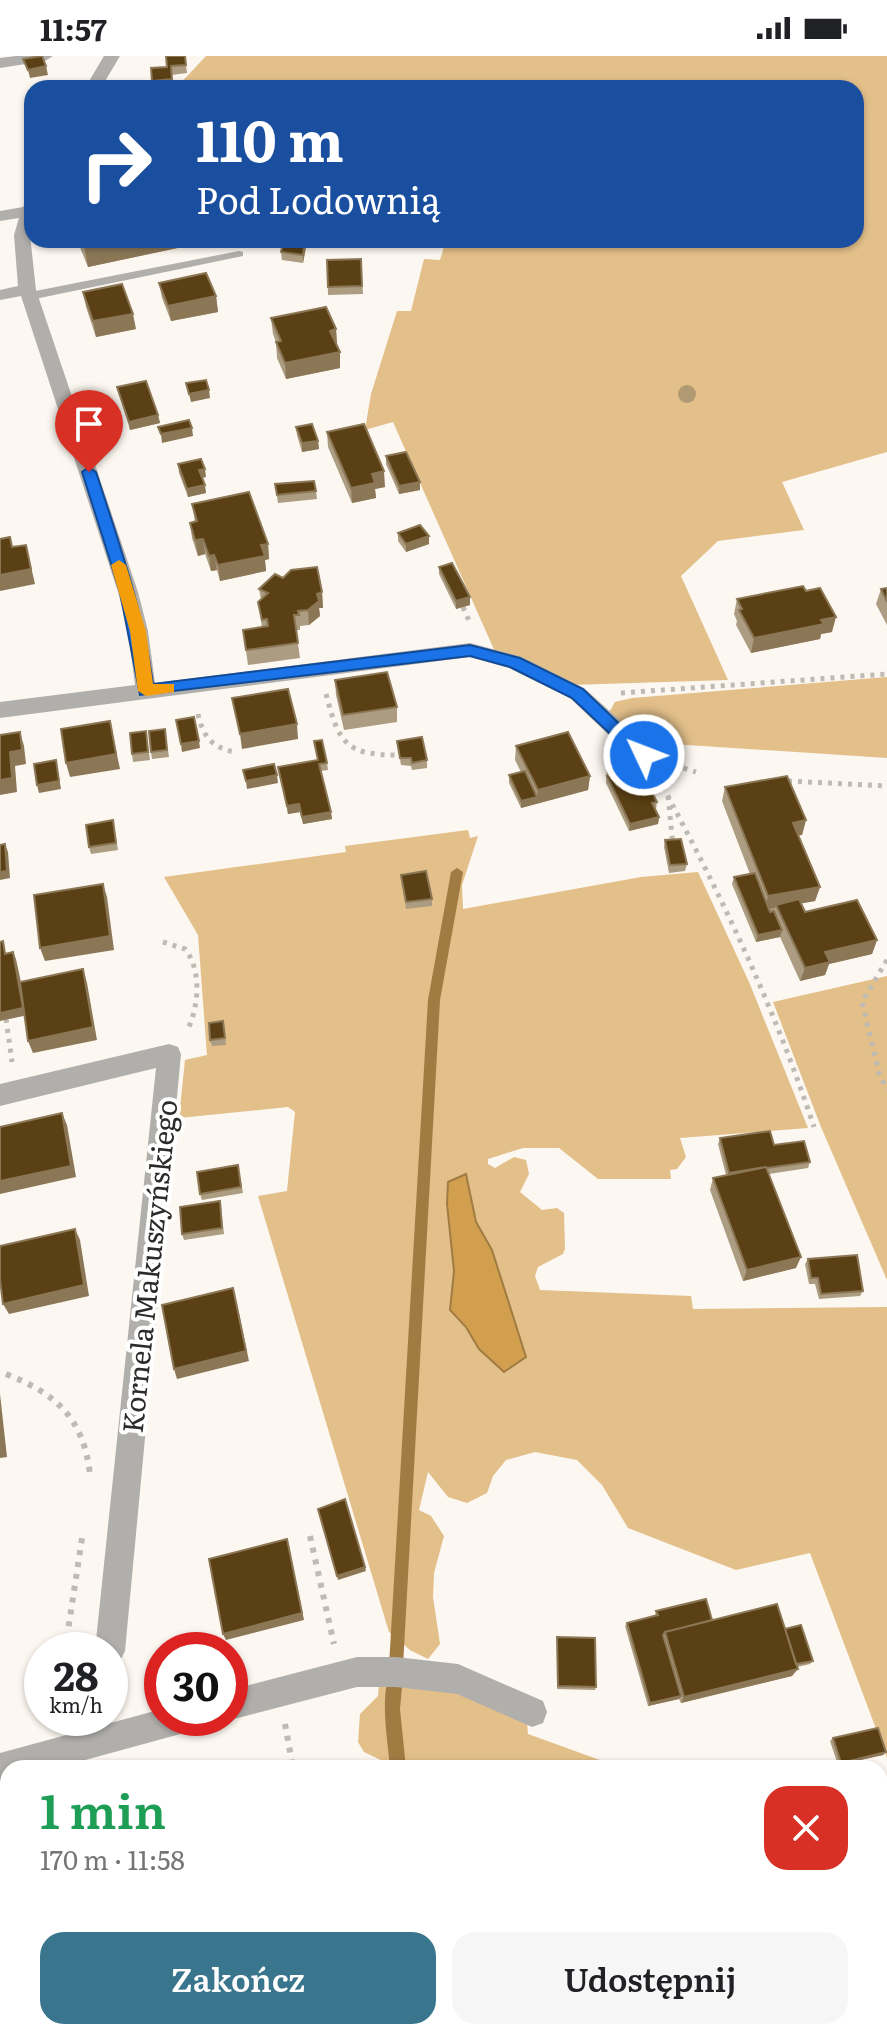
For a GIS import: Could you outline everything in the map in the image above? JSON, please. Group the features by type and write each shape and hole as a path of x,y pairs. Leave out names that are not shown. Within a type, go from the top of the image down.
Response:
{"street":[{"path":"0,63 45,56"},
{"path":"98,80 112,56"},
{"path":"0,216 24,209"},
{"path":"24,228 22,235 28,293 128,592 138,631 146,691"},
{"path":"0,295 28,293"},
{"path":"0,710 470,650 515,662 577,693 644,755"},
{"name":"Kornela Makuszyńskiego","path":"8,1093 169,1054 112,1632"},
{"path":"248,1700 357,1672 396,1672 458,1679 532,1712"},
{"path":"21,1760 86,1736"}],"lane":[{"path":"28,293 239,254"}],"path":[{"path":"577,693 637,693 887,674"},
{"path":"197,685 196,702 207,741 216,749 234,752"},
{"path":"325,689 336,731 351,751 361,755 398,755"},
{"path":"644,755 696,772"},
{"path":"644,755 668,793 711,875 791,1058 814,1127"},
{"path":"788,781 887,786"},
{"path":"668,793 673,847"},
{"path":"163,942 180,945 190,953 197,985 191,1025 169,1054"},
{"path":"887,960 862,1002 879,1073 887,1090"},
{"path":"6,1019 8,1093"},
{"path":"6,1374 35,1384 77,1423 89,1454 90,1490"},
{"path":"68,1632 85,1519"},
{"path":"310,1536 339,1677"}],"shaded area":[{"path":"206,56 887,56 887,452 782,482 804,530 718,541 681,576 728,680 569,685 496,654 393,422 365,430 371,394 397,311 411,311 424,259 440,260 444,248 864,248 864,80 184,80"},
{"path":"887,677 887,758 641,742 607,716 615,702 632,698"},
{"path":"468,830 470,838 478,836 462,885 463,909 641,877 698,872 749,982 808,1128 680,1138 686,1157 677,1169 670,1170 671,1179 598,1179 559,1148 523,1148 488,1159 488,1164 495,1168 514,1157 526,1160 529,1174 520,1192 542,1210 557,1208 564,1213 565,1249 563,1254 538,1267 535,1276 540,1290 691,1296 693,1309 887,1307 887,1758 810,1553 736,1570 628,1528 602,1485 577,1460 535,1452 506,1460 493,1476 487,1493 467,1503 448,1497 428,1472 419,1510 431,1516 444,1536 434,1573 433,1597 440,1644 428,1659 410,1650 389,1632 258,1196 287,1191 295,1112 288,1107 179,1118 185,1060 207,1055 198,935 164,877 346,852 345,846"},
{"path":"887,976 887,1280 821,1127 773,1002"},
{"path":"466,1174 476,1222 492,1250 526,1357 504,1372 479,1349 466,1327 450,1310 454,1271 447,1204 448,1182"},
{"path":"379,1682 471,1694 527,1722 528,1734 600,1760 381,1760 364,1752 358,1742 360,1714 378,1696"}],"building":[{"path":"42,56 46,66 28,70 23,59"},
{"path":"166,56 185,56 186,65 171,66 172,79 152,80 151,68 167,67"},
{"path":"282,248 304,248 303,255 281,252"},
{"path":"361,259 362,286 328,287 327,260"},
{"path":"206,273 216,296 168,306 159,283"},
{"path":"122,284 133,314 93,321 83,292"},
{"path":"326,307 336,329 330,331 340,352 285,363 276,342 281,341 271,318"},
{"path":"206,380 209,390 189,394 186,383"},
{"path":"146,381 158,415 129,422 117,387"},
{"path":"189,420 192,428 161,434 158,427"},
{"path":"312,424 318,441 302,443 296,427"},
{"path":"364,424 384,471 372,474 375,483 351,488 327,432"},
{"path":"406,452 420,482 399,486 386,456"},
{"path":"201,459 205,469 199,470 205,485 187,489 178,464"},
{"path":"314,481 316,491 277,495 275,484"},
{"path":"249,492 268,544 261,545 265,556 218,565 214,555 209,556 203,539 195,540 190,523 197,521 192,504"},
{"path":"420,525 429,536 406,544 398,533"},
{"path":"10,537 12,547 26,545 31,569 0,575 0,539"},
{"path":"452,563 470,597 456,601 439,567"},
{"path":"317,567 322,592 317,594 319,601 308,610 298,611 299,615 294,615 298,643 246,650 243,630 268,626 267,619 262,620 258,602 268,593 259,589 275,574 283,578 291,570"},
{"path":"803,586 806,591 820,588 836,617 821,620 824,624 754,638 739,610 742,609 737,599"},
{"path":"887,588 887,602 881,589"},
{"path":"387,672 397,707 343,715 335,680"},
{"path":"288,689 297,724 240,734 232,698"},
{"path":"194,717 199,741 181,744 176,720"},
{"path":"110,721 116,754 66,763 61,729"},
{"path":"165,729 167,750 151,752 149,731"},
{"path":"146,731 148,752 132,754 130,733"},
{"path":"20,732 22,750 10,752 12,778 0,780 0,735"},
{"path":"568,732 590,776 538,790 516,746"},
{"path":"422,737 427,760 412,763 411,758 400,758 397,741"},
{"path":"322,740 327,763 319,764 331,812 302,817 299,804 287,806 278,767 318,760 314,741"},
{"path":"56,760 59,781 37,785 34,764"},
{"path":"625,761 630,771 640,768 657,802 652,803 659,817 630,824 607,776 611,775 607,766"},
{"path":"274,764 277,775 246,781 243,770"},
{"path":"525,771 537,797 521,801 509,775"},
{"path":"787,776 806,820 793,823 820,887 768,896 725,787"},
{"path":"113,820 116,843 89,847 86,825"},
{"path":"681,839 687,864 670,865 665,840"},
{"path":"5,844 7,871 0,872 0,845"},
{"path":"426,871 432,899 406,902 401,875"},
{"path":"755,873 770,912 774,911 782,930 758,935 734,877"},
{"path":"103,884 110,936 40,948 34,895"},
{"path":"799,899 805,912 857,900 877,940 825,952 830,962 805,968 776,905"},
{"path":"3,941 5,954 13,952 23,1008 0,1013 0,942"},
{"path":"83,969 93,1027 28,1041 20,982"},
{"path":"223,1021 225,1038 210,1040 209,1023"},
{"path":"62,1113 71,1166 0,1181 0,1127"},
{"path":"770,1131 774,1145 804,1141 810,1162 729,1173 720,1138"},
{"path":"238,1165 241,1187 200,1194 197,1172"},
{"path":"766,1167 801,1257 747,1270 713,1178"},
{"path":"220,1201 222,1228 182,1234 180,1207"},
{"path":"75,1229 84,1285 3,1304 0,1246"},
{"path":"857,1255 863,1291 821,1294 818,1278 811,1278 808,1259"},
{"path":"233,1288 246,1351 174,1369 162,1305"},
{"path":"345,1499 365,1567 337,1576 318,1509"},
{"path":"287,1539 302,1613 223,1632 209,1559"},
{"path":"706,1599 712,1620 663,1635 681,1696 650,1703 627,1623 658,1615 656,1611"},
{"path":"777,1604 798,1669 684,1697 665,1632"},
{"path":"801,1625 813,1661 796,1664 785,1629"},
{"path":"557,1637 595,1638 596,1687 558,1686"},
{"path":"878,1728 886,1752 840,1760 833,1738"}],"waterway":[{"path":"396,1666 434,1000 457,872"},
{"path":"396,1677 393,1709 397,1760"}],"slow traffic":[{"path":"119,565 138,631 146,691 169,688"}],"route":[{"path":"89,472 128,592 138,631 146,691 470,650 515,662 577,693 644,755"}]}
